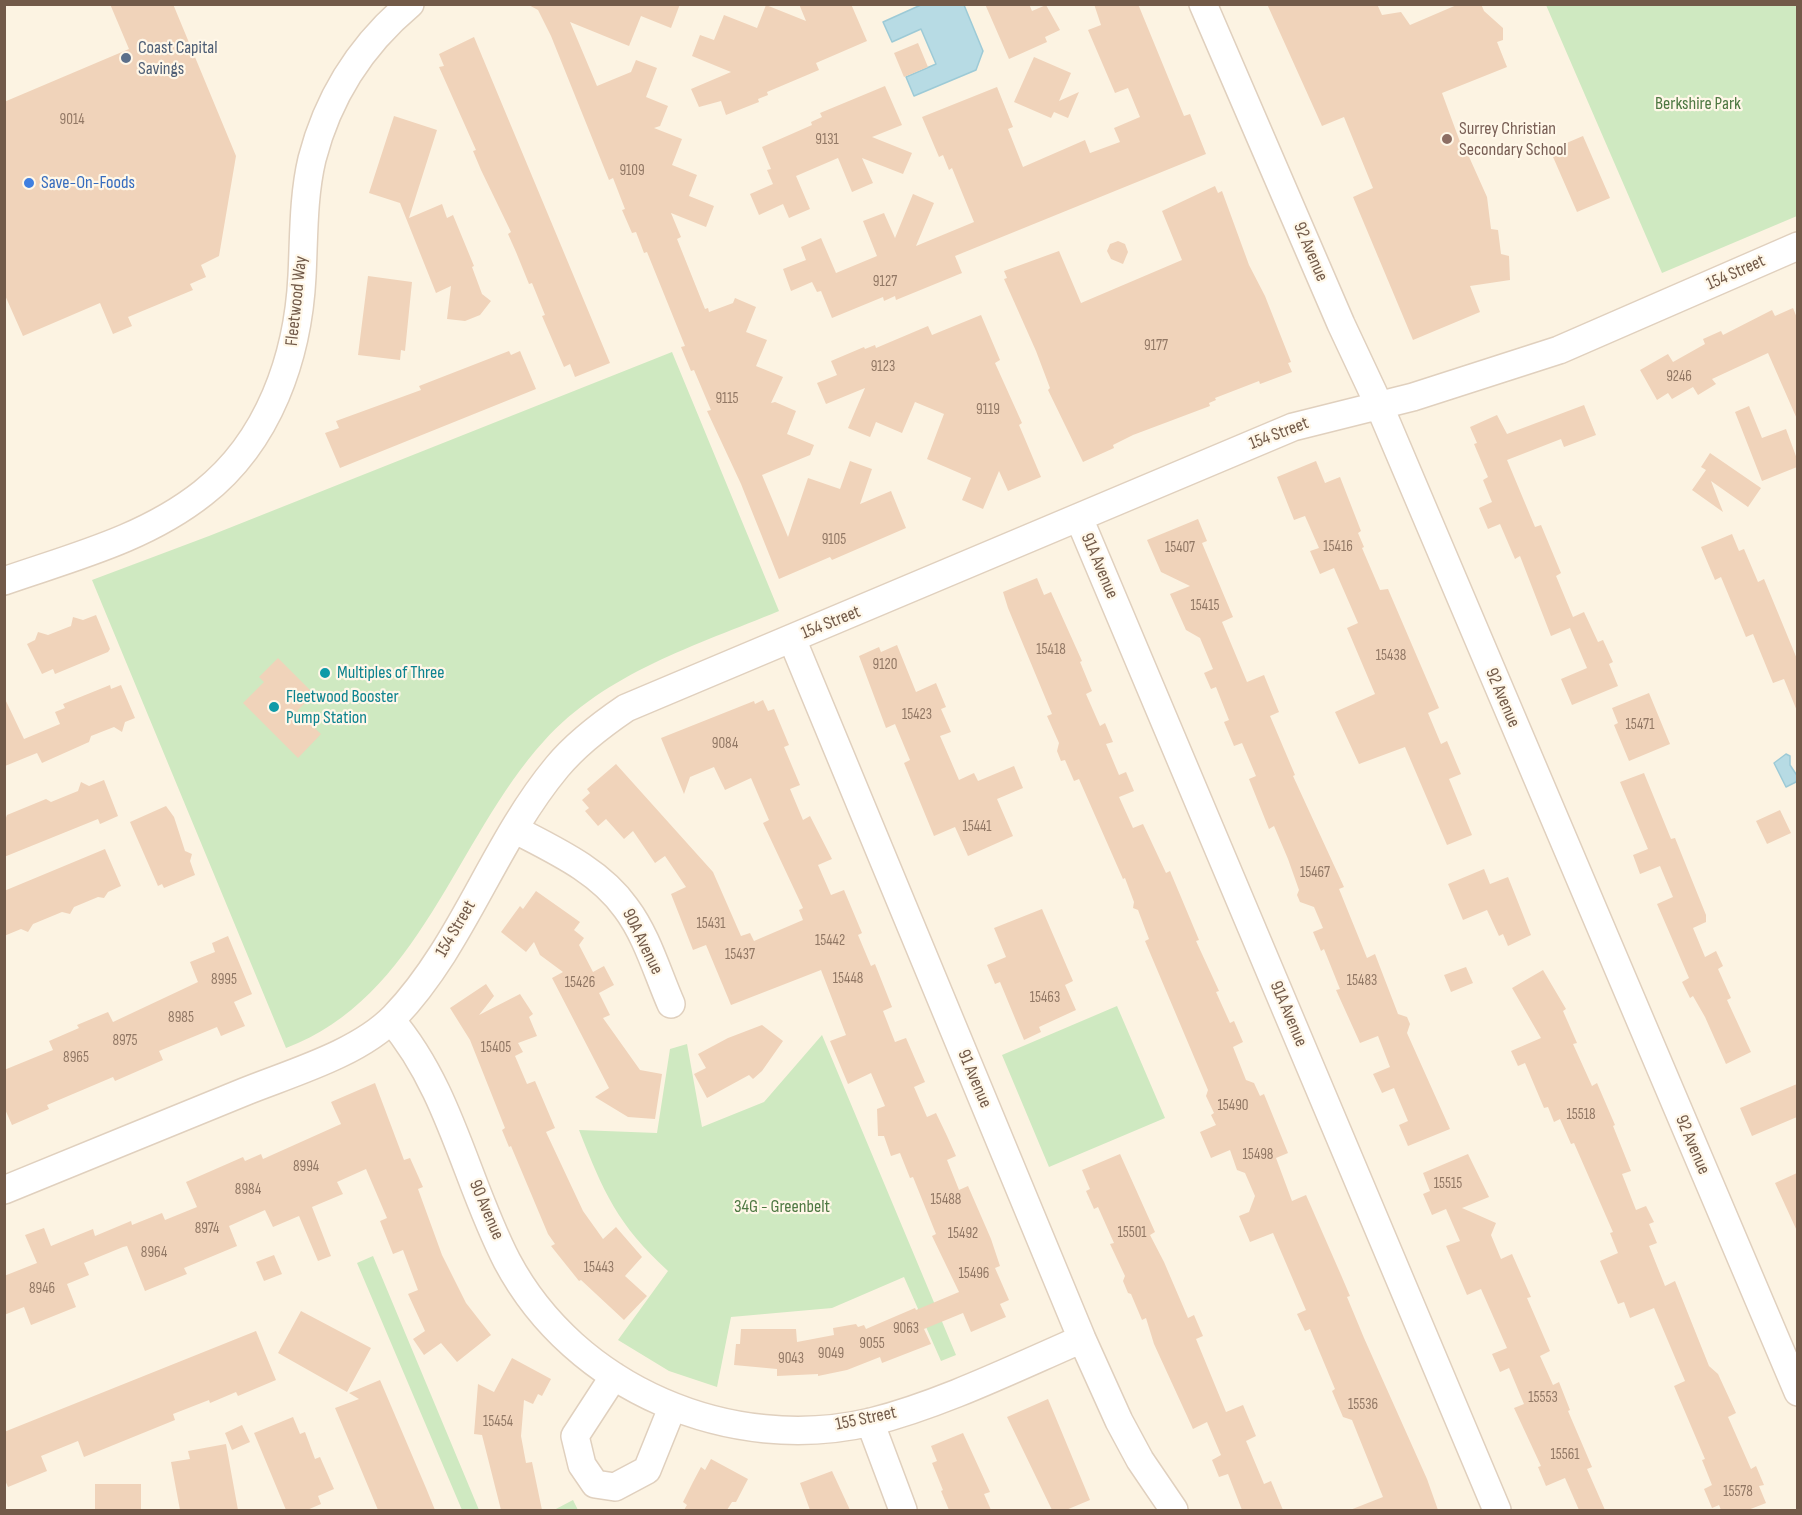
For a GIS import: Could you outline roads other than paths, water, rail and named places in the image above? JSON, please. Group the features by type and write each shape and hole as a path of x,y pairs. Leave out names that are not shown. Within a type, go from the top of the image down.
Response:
{"street":[{"name":"Fleetwood Way","path":"4,581 153,526 204,492 248,443 268,412 284,378 296,338 308,177 320,131 355,62 371,40 410,4"},
{"name":"92 Avenue","path":"1203,4 1341,324 1379,405 1797,1392"},
{"name":"154 Street","path":"4,1190 320,1062 361,1041 392,1020 432,972 514,830 558,765 608,720 645,698 792,639 1293,427 1379,405 1559,350 1797,246"},
{"name":"91A Avenue","path":"1079,518 1497,1510"},
{"name":"91 Avenue","path":"792,639 1083,1339 1124,1431 1140,1460 1174,1510"},
{"name":"90A Avenue","path":"514,830 551,848 611,890 634,920 671,1004"},
{"name":"90 Avenue","path":"392,1020 408,1039 429,1074 507,1260 518,1278 561,1333 614,1377 641,1393"},
{"name":"155 Street","path":"641,1393 672,1408 738,1426 785,1430 870,1422 962,1390 1083,1339"},
{"path":"614,1377 575,1436 582,1465 595,1484 615,1487 647,1470 672,1408"},
{"path":"870,1422 903,1510"}],"water":[{"path":"923,4 964,5 983,51 976,70 914,96 906,77 936,64 921,29 892,42 883,22"},
{"path":"1786,754 1790,756 1790,765 1798,777 1796,782 1786,787 1774,763"}],"place":[{"name":"Coast Capital Savings","path":"126,58"},
{"name":"Surrey Christian Secondary School","path":"1447,139"},
{"name":"Save-On-Foods","path":"29,183"},
{"name":"Multiples of Three","path":"325,673"},
{"name":"Fleetwood Booster Pump Station","path":"274,707"}],"park label":[{"name":"Berkshire Park","path":"1698,104"},
{"name":"34G - Greenbelt","path":"782,1207"}]}
